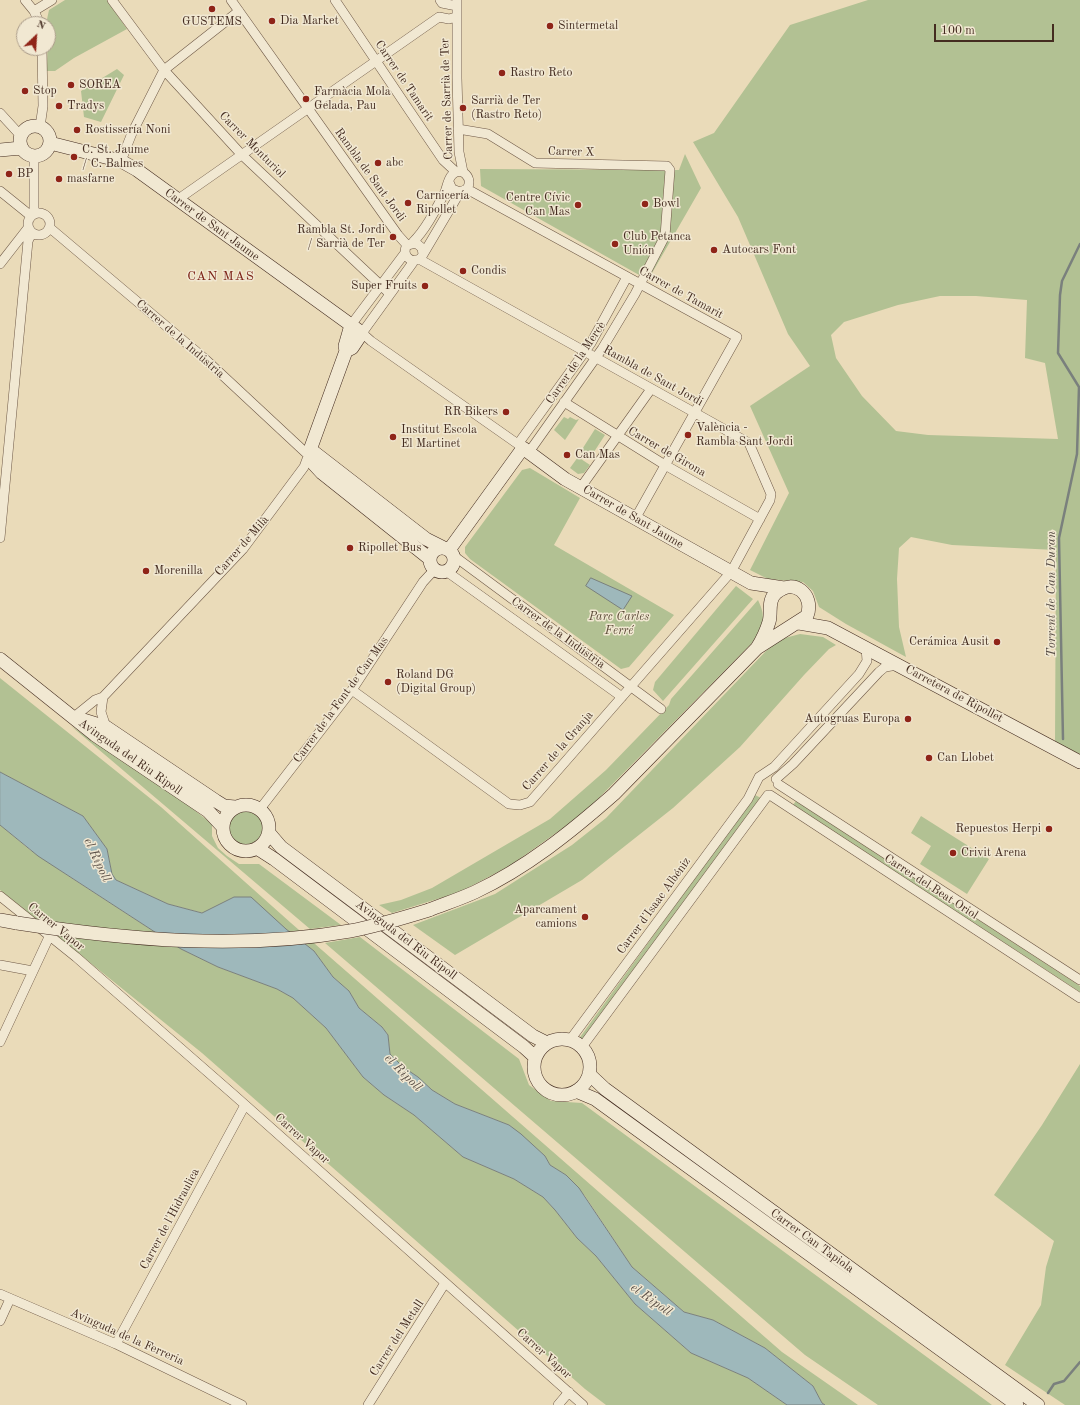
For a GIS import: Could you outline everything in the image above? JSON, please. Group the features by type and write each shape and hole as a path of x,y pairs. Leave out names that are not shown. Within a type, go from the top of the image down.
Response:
{"street":[{"path":"25,0 36,16"},
{"path":"34,11 52,0"},
{"name":"Carrer Monturiol","path":"112,0 164,70 241,154 390,294"},
{"name":"Rambla de Sant Jordi","path":"231,0 308,110 408,247"},
{"name":"Carrer de Tamarit","path":"335,0 443,160 459,172"},
{"path":"440,0 442,3 457,3"},
{"name":"Carrer de Sarrià de Ter","path":"457,3 459,172"},
{"path":"121,161 132,133 164,70 238,11"},
{"path":"178,200 241,154 308,110 439,17 449,19 456,17"},
{"path":"40,127 43,106 42,56"},
{"path":"0,113 21,141 25,152 34,156 43,154 50,143 49,135 40,127 30,126 23,132 21,141"},
{"name":"Carrer X","path":"458,129 488,134 535,163 667,166"},
{"path":"0,142 21,141"},
{"path":"0,150 21,141"},
{"name":"Carrer de Sant Jaume","path":"50,143 121,161 178,200 362,333 374,338 510,436 523,448 581,487 634,519 752,583 784,588"},
{"path":"33,215 34,156"},
{"name":"Carrer de la Mercè","path":"523,448 564,402 595,357 639,284 665,236 670,170 667,166"},
{"path":"351,325 408,247 452,175 459,172 469,179 419,258 390,294 362,333"},
{"path":"449,182 452,189 463,190"},
{"name":"Carrer de Tamarit","path":"463,190 628,277 737,337 694,413"},
{"path":"0,191 33,215"},
{"path":"0,538 30,230 28,220 33,215 41,213 48,217 51,223 50,228 43,235 36,236 30,230"},
{"name":"Carrer de la Indústria","path":"50,228 204,358 310,455 426,540 448,551 662,709"},
{"path":"0,264 30,230"},
{"path":"408,247 421,246 419,258"},
{"path":"408,247 409,260 419,258"},
{"name":"Rambla de Sant Jordi","path":"419,258 748,443 771,494 770,500 731,572"},
{"name":"Carrer de la Mercè","path":"523,448 585,352 628,277"},
{"name":"Carrer de Milà","path":"74,717 95,700 103,696 243,549 304,467 310,455 346,351 345,346 351,325"},
{"name":"Carrer de Milà","path":"346,351 352,348 362,333"},
{"path":"581,487 651,389"},
{"name":"Carrer de Girona","path":"564,402 665,465 760,519"},
{"path":"634,519 694,413"},
{"path":"448,551 523,448"},
{"name":"Carrer de la Indústria","path":"310,455 322,474 437,566 622,697"},
{"path":"434,550 448,551 453,565 437,566 434,550"},
{"name":"Carrer de la Font de Can Mas","path":"260,809 352,690 424,582 437,566"},
{"name":"Carrer de la Granja","path":"352,690 509,804 514,805 530,802 731,572"},
{"name":"Carrer de Sant Jaume","path":"752,583 770,609"},
{"path":"0,920 73,931 164,939 243,940 307,937 351,931 393,922 429,910 474,893 526,864 572,830 614,794 757,648 807,616 809,602 806,594 800,589 792,587 784,588 775,593 765,634 757,648"},
{"path":"770,609 778,621 794,624"},
{"name":"Carretera de Ripollet","path":"809,610 828,628 899,664 1080,762"},
{"name":"Carretera de Ripollet","path":"794,624 828,628"},
{"name":"Carrer d'Isaac Albéniz","path":"570,1040 756,785 758,779 774,767 859,674 867,661 866,647"},
{"name":"Avinguda del Riu Ripoll","path":"0,659 95,735 208,811 223,826"},
{"path":"582,1048 769,795 775,792 777,781 879,672 885,667 899,664"},
{"path":"103,696 101,712 106,727"},
{"name":"Avinguda del Riu Ripoll","path":"74,717 106,727 216,802 224,806 235,807"},
{"path":"764,774 772,775 777,781"},
{"name":"Carrer del Beat Oriol","path":"777,781 1080,980"},
{"path":"756,785 760,792 769,795"},
{"name":"Carrer del Beat Oriol","path":"769,795 1080,998"},
{"path":"248,805 260,809 268,820 269,833 267,839 258,848 251,850 237,849 227,840 223,826 227,815 235,807 248,805"},
{"name":"Avinguda del Riu Ripoll","path":"269,833 287,851 533,1036 547,1043"},
{"name":"Avinguda del Riu Ripoll","path":"258,848 274,858 524,1047 535,1058"},
{"name":"Carrer Vapor","path":"0,896 49,937 76,957 583,1405"},
{"path":"0,1042 49,937"},
{"path":"0,965 33,971"},
{"path":"562,1039 570,1040 582,1048 589,1060 589,1074 586,1082 576,1091 566,1095 558,1095 545,1090 536,1078 534,1071 535,1058 538,1052 547,1043 562,1039"},
{"name":"Carrer Can Tapiola","path":"589,1074 605,1090 1038,1405"},
{"name":"Carrer Can Tapiola","path":"576,1091 595,1100 1017,1405"},
{"name":"Carrer de l'Hidraulica","path":"116,1344 245,1105"},
{"name":"Carrer del Metall","path":"368,1405 445,1283"},
{"name":"Avinguda de la Ferreria","path":"0,1294 116,1344 230,1402 242,1405"},
{"path":"0,1321 10,1299"},
{"path":"558,1405 568,1392"}],"green space":[{"path":"65,0 107,0 127,29 74,58 55,71 47,71 47,56 56,56 56,16 48,16 49,10"},
{"path":"868,0 1080,0 1080,754 1055,743 1056,550 952,545 911,537 899,548 897,579 899,627 906,657 846,624 819,607 813,591 803,582 768,579 750,570 789,493 750,406 810,366 788,334 738,217 693,142 714,133 790,25","holes":["940,296 976,296 1027,300 1025,358 1045,363 1058,439 928,435 896,431 862,396 836,358 831,335 844,322 898,305"]},
{"path":"117,69 124,75 101,122 84,117 81,91"},
{"path":"685,154 701,188 648,280 481,186 480,169 679,170"},
{"path":"564,417 568,419 570,417 576,420 579,419 565,440 554,430"},
{"path":"595,429 605,435 590,458 581,451"},
{"path":"578,457 590,465 584,473 578,474 570,468"},
{"name":"Parc Carles Ferré","path":"530,468 580,498 554,545 674,615 629,667 621,669 470,559 465,553 465,547 522,470"},
{"path":"736,586 753,599 663,701 653,690 655,682"},
{"path":"758,600 763,617 759,632 752,643 584,813 511,865 460,892 392,913 379,905 401,900 432,888 550,819 606,770 669,705 671,699"},
{"path":"800,634 823,637 836,645 829,649 804,675 740,747 673,808 582,880 455,955 413,925 495,894 572,845 606,818 766,651 781,639"},
{"path":"0,678 161,807 291,923 782,1352 858,1405 825,1405 822,1403 813,1386 765,1348 713,1320 684,1312 632,1267 585,1196 566,1175 550,1165 545,1156 509,1125 455,1104 432,1090 418,1077 403,1067 390,1054 388,1035 382,1027 359,1008 349,991 333,977 314,951 286,929 234,897 203,913 168,904 116,880 112,874 107,849 83,816 0,772"},
{"path":"71,726 188,805 212,824 212,836 218,848 227,856 239,864 259,864 341,925 310,929"},
{"path":"755,795 763,799 583,1043 578,1040"},
{"path":"796,801 1080,986 1080,992 793,805"},
{"path":"245,810 255,813 260,818 263,828 260,838 255,843 245,846 235,843 230,838 227,828 230,818 235,813"},
{"name":"Crivit Arena","path":"921,816 989,859 967,894 920,864 931,846 911,833"},
{"path":"0,825 30,850 181,949 218,967 277,989 293,998 326,1028 363,1077 384,1095 414,1115 463,1157 514,1179 543,1197 577,1238 596,1256 635,1304 691,1353 748,1378 787,1405 606,1405 585,1389 202,1053 0,890"},
{"path":"360,937 519,1059 529,1085 551,1101 582,1103 992,1405 878,1405 805,1355 325,943"},
{"path":"1080,1064 1080,1405 1065,1405 1005,1365 1041,1305 1046,1267 1054,1241 994,1195 1042,1125"}],"water":[{"path":"591,578 632,596 623,610 586,586"},
{"name":"el Ripoll","path":"0,772 83,816 107,849 112,874 116,880 168,904 202,913 234,897 251,897 286,929 314,951 333,977 349,991 359,1008 382,1027 388,1035 390,1054 403,1067 418,1077 432,1090 455,1104 509,1125 521,1134 545,1156 550,1165 566,1175 579,1188 632,1267 684,1312 713,1320 765,1348 813,1386 822,1403 825,1405 787,1405 748,1378 691,1353 635,1304 596,1256 577,1238 543,1197 514,1179 463,1157 414,1115 384,1095 363,1077 326,1028 293,998 277,989 218,967 181,949 38,856 0,825"}],"waterway":[{"name":"Torrent de Can Duran","path":"1063,739 1059,538 1077,454 1079,387 1058,353 1060,295 1062,281 1080,244"},
{"name":"Torrent de Can Duran","path":"1048,1393 1054,1384 1064,1381 1080,1362"}],"place":[{"name":"GUSTEMS","path":"212,9"},
{"name":"Dia Market","path":"272,21"},
{"name":"Sintermetal","path":"550,26"},
{"name":"Rastro Reto","path":"502,73"},
{"name":"SOREA","path":"71,85"},
{"name":"Stop","path":"25,91"},
{"name":"Farmàcia Mola Gelada, Pau","path":"306,99"},
{"name":"Tradys","path":"59,106"},
{"name":"Sarrià de Ter (Rastro Reto)","path":"463,108"},
{"name":"Rostissería Noni","path":"77,130"},
{"name":"C. St. Jaume / C. Balmes","path":"74,157"},
{"name":"abc","path":"378,163"},
{"name":"BP","path":"9,174"},
{"name":"masfarne","path":"59,179"},
{"name":"Carnicería Ripollet","path":"408,203"},
{"name":"Bowl","path":"645,204"},
{"name":"Centre Cívic Can Mas","path":"578,205"},
{"name":"Rambla St. Jordi / Sarrià de Ter","path":"393,237"},
{"name":"Club Petanca Unión","path":"615,244"},
{"name":"Autocars Font","path":"714,250"},
{"name":"Condis","path":"463,271"},
{"name":"Super Fruits","path":"425,286"},
{"name":"RR Bikers","path":"506,412"},
{"name":"València - Rambla Sant Jordi","path":"688,435"},
{"name":"Institut Escola El Martinet","path":"393,437"},
{"name":"Can Mas","path":"567,455"},
{"name":"Ripollet Bus","path":"350,548"},
{"name":"Morenilla","path":"146,571"},
{"name":"Cerámica Ausit","path":"997,642"},
{"name":"Roland DG (Digital Group)","path":"388,682"},
{"name":"Autogruas Europa","path":"908,719"},
{"name":"Can Llobet","path":"929,758"},
{"name":"Repuestos Herpi","path":"1049,829"},
{"name":"Crivit Arena","path":"953,853"},
{"name":"Aparcament camions","path":"585,917"}],"district":[{"name":"CAN MAS","path":"221,277"}]}
